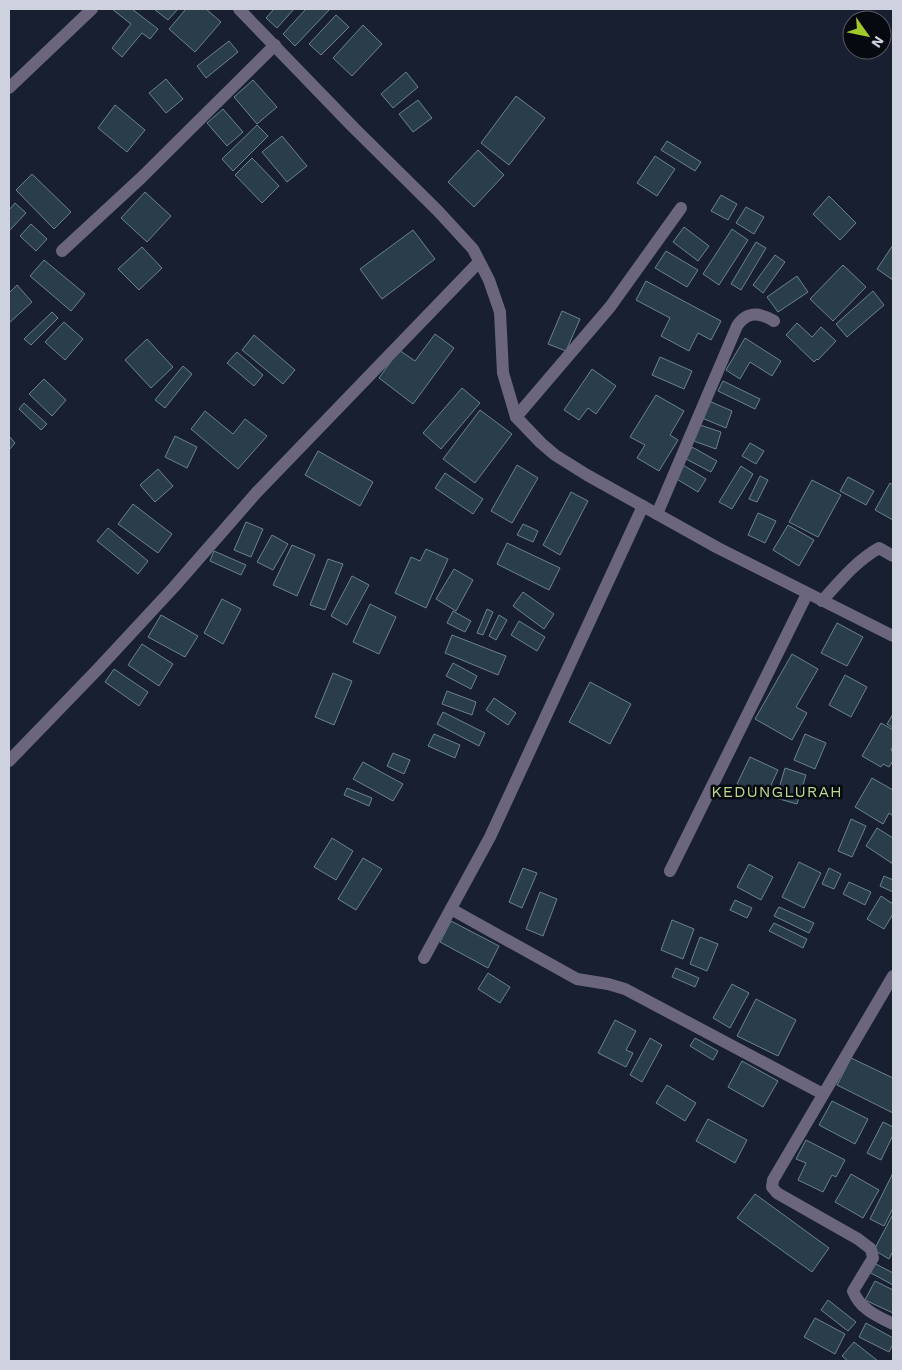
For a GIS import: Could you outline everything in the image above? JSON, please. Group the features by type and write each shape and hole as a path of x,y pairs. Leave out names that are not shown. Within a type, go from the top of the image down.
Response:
{"street":[{"path":"9,88 92,9"},
{"path":"239,9 473,249 489,280 500,312 503,374 516,417 541,443 555,455 587,475 718,548 893,636"},
{"path":"62,252 141,178 275,45"},
{"path":"516,417 610,307 681,208"},
{"path":"9,761 174,587 257,492 479,262"},
{"path":"657,514 737,326 742,318 752,314 766,316 774,321"},
{"path":"424,958 490,838 643,506"},
{"path":"822,601 862,558 870,552 879,548 893,556"},
{"path":"670,871 807,594"},
{"path":"451,909 577,980 608,984 624,989 823,1094"},
{"path":"893,976 773,1180 772,1187 777,1193 858,1239 871,1249 873,1258 853,1291 857,1301 868,1311 893,1324"}],"building":[{"path":"112,9 132,9 158,29 150,39 142,33 122,57 112,48 131,24"},
{"path":"154,9 178,9 168,20"},
{"path":"186,9 206,9 221,22 195,52 169,29"},
{"path":"274,9 294,9 277,28 266,18"},
{"path":"306,9 330,9 295,46 283,34"},
{"path":"336,15 349,27 321,55 309,44"},
{"path":"363,25 382,44 352,76 333,58"},
{"path":"229,41 238,52 206,78 197,66"},
{"path":"406,72 418,87 393,108 381,94"},
{"path":"166,79 183,99 166,113 149,93"},
{"path":"253,80 277,107 257,124 234,97"},
{"path":"516,96 545,118 509,165 481,143"},
{"path":"418,100 432,118 413,132 399,114"},
{"path":"115,105 145,130 127,152 98,128"},
{"path":"223,109 243,132 227,146 207,123"},
{"path":"257,125 268,136 233,171 222,159"},
{"path":"282,136 307,166 287,182 262,152"},
{"path":"667,141 701,162 695,171 661,150"},
{"path":"478,150 504,175 474,207 448,182"},
{"path":"655,156 675,169 657,196 637,183"},
{"path":"252,158 279,186 262,203 235,175"},
{"path":"32,174 71,212 54,229 16,190"},
{"path":"145,192 171,216 147,242 121,218"},
{"path":"721,195 737,204 728,220 711,211"},
{"path":"829,196 856,223 840,240 813,214"},
{"path":"15,203 26,213 9,231 9,210"},
{"path":"746,207 764,217 754,234 736,223"},
{"path":"31,224 47,239 36,251 20,236"},
{"path":"684,227 709,246 698,261 673,242"},
{"path":"732,229 748,240 719,285 703,274"},
{"path":"413,230 435,259 382,299 360,269"},
{"path":"756,242 766,248 741,290 731,284"},
{"path":"893,245 893,280 877,269"},
{"path":"142,247 162,268 139,290 118,269"},
{"path":"666,251 698,270 687,287 655,268"},
{"path":"775,255 785,262 763,293 753,285"},
{"path":"44,260 85,294 71,311 30,276"},
{"path":"843,265 866,287 833,321 810,299"},
{"path":"797,276 808,292 778,312 767,297"},
{"path":"646,281 721,321 711,340 698,333 689,351 661,336 670,318 636,300"},
{"path":"17,285 32,302 9,323 9,293"},
{"path":"873,291 884,305 847,337 836,324"},
{"path":"562,311 580,319 566,351 548,344"},
{"path":"52,312 58,318 31,345 24,339"},
{"path":"64,322 83,339 65,360 45,342"},
{"path":"797,323 812,337 821,327 836,341 814,362 786,335"},
{"path":"435,334 454,348 413,404 379,378 399,350 415,361"},
{"path":"254,335 295,370 283,384 242,350"},
{"path":"745,338 781,361 772,376 750,362 740,379 726,370"},
{"path":"147,339 173,367 151,388 125,360"},
{"path":"237,352 263,375 254,386 227,363"},
{"path":"660,357 692,371 684,389 652,375"},
{"path":"183,366 192,374 165,408 155,400"},
{"path":"592,369 616,386 596,414 588,408 579,420 564,410"},
{"path":"44,379 66,400 52,416 29,394"},
{"path":"723,381 760,399 755,409 718,391"},
{"path":"462,388 480,403 441,449 423,433"},
{"path":"656,395 684,411 670,435 678,440 659,471 637,458 645,445 630,437"},
{"path":"709,401 732,411 726,428 702,418"},
{"path":"24,403 47,424 41,430 19,409"},
{"path":"480,410 512,434 475,483 443,459"},
{"path":"205,411 233,434 245,419 267,436 238,469 191,429"},
{"path":"697,424 721,432 716,449 691,440"},
{"path":"9,436 15,443 9,450"},
{"path":"175,436 197,447 187,468 165,457"},
{"path":"750,443 764,451 756,464 742,456"},
{"path":"692,447 717,461 711,472 686,459"},
{"path":"318,451 373,482 360,506 305,475"},
{"path":"517,465 538,478 512,523 491,511"},
{"path":"683,465 706,479 698,492 675,478"},
{"path":"741,466 753,474 732,509 719,502"},
{"path":"158,469 173,486 155,502 140,485"},
{"path":"445,473 483,499 473,514 435,488"},
{"path":"760,476 768,480 757,502 749,499"},
{"path":"848,477 874,491 866,505 840,491"},
{"path":"812,480 841,495 818,537 789,522"},
{"path":"890,483 893,485 893,520 875,510"},
{"path":"571,492 588,501 560,555 543,545"},
{"path":"133,504 172,534 158,553 118,524"},
{"path":"758,513 776,521 765,543 748,535"},
{"path":"246,522 263,529 251,557 234,550"},
{"path":"523,524 538,531 533,542 517,535"},
{"path":"788,525 814,540 799,566 773,550"},
{"path":"108,528 148,561 138,574 97,541"},
{"path":"272,535 288,544 273,570 257,562"},
{"path":"507,543 560,568 549,590 497,564"},
{"path":"292,545 315,555 297,596 273,585"},
{"path":"426,549 448,559 426,608 395,593 411,557 420,561"},
{"path":"214,551 246,565 241,575 210,561"},
{"path":"328,559 343,564 325,610 310,605"},
{"path":"454,569 473,580 456,611 436,599"},
{"path":"352,576 369,585 347,625 331,616"},
{"path":"523,592 554,614 544,629 513,606"},
{"path":"222,599 241,609 223,644 204,633"},
{"path":"370,604 396,617 379,654 353,642"},
{"path":"487,609 493,612 483,635 477,633"},
{"path":"453,611 471,621 465,632 447,623"},
{"path":"161,615 198,636 185,657 148,637"},
{"path":"499,615 507,620 496,640 489,636"},
{"path":"519,621 545,637 537,651 511,635"},
{"path":"837,623 863,637 847,666 821,653"},
{"path":"452,635 506,656 498,675 445,653"},
{"path":"142,644 173,664 159,686 128,665"},
{"path":"792,654 818,669 796,707 807,713 792,740 755,719"},
{"path":"453,663 477,676 471,689 446,676"},
{"path":"114,669 148,692 139,706 105,682"},
{"path":"333,673 352,681 334,725 315,717"},
{"path":"845,675 867,687 851,717 829,705"},
{"path":"590,682 631,704 610,744 569,722"},
{"path":"447,691 476,702 472,715 442,704"},
{"path":"494,698 516,713 508,725 486,710"},
{"path":"443,712 485,733 479,746 437,724"},
{"path":"893,714 893,728 887,724"},
{"path":"881,723 893,730 893,746 891,750 893,752 893,761 889,767 883,764 881,767 862,756"},
{"path":"434,734 460,745 455,758 428,746"},
{"path":"805,734 826,743 815,769 794,760"},
{"path":"393,753 410,760 404,774 387,766"},
{"path":"750,757 778,770 765,798 737,784"},
{"path":"363,762 403,784 393,801 353,779"},
{"path":"785,768 806,775 797,804 776,798"},
{"path":"872,778 893,790 893,816 889,813 883,824 855,807"},
{"path":"347,788 372,798 369,806 344,795"},
{"path":"851,819 866,826 852,857 838,851"},
{"path":"877,828 893,838 893,864 866,846"},
{"path":"332,838 353,851 336,880 314,867"},
{"path":"363,858 382,869 356,910 338,899"},
{"path":"799,862 821,873 804,908 782,897"},
{"path":"749,864 773,877 761,900 737,887"},
{"path":"523,868 537,873 522,908 509,902"},
{"path":"829,868 841,874 834,889 822,884"},
{"path":"884,876 893,880 893,892 880,886"},
{"path":"849,882 871,892 865,905 843,894"},
{"path":"540,892 557,899 543,936 526,929"},
{"path":"881,896 893,904 893,914 884,929 867,919"},
{"path":"735,900 752,908 747,918 730,910"},
{"path":"779,907 814,923 809,933 774,916"},
{"path":"672,920 694,929 683,959 661,950"},
{"path":"451,921 499,946 488,968 440,942"},
{"path":"774,923 807,939 803,948 769,931"},
{"path":"700,937 718,944 707,971 690,964"},
{"path":"676,968 699,978 695,987 672,977"},
{"path":"488,973 510,987 500,1003 478,989"},
{"path":"732,984 749,993 730,1028 713,1018"},
{"path":"756,999 796,1020 778,1056 737,1036"},
{"path":"615,1020 636,1031 626,1050 633,1053 626,1067 598,1053"},
{"path":"650,1038 662,1045 642,1082 630,1075"},
{"path":"695,1038 718,1051 713,1060 690,1046"},
{"path":"851,1058 893,1078 893,1113 837,1085"},
{"path":"742,1061 778,1081 763,1107 728,1087"},
{"path":"667,1085 696,1103 685,1121 656,1103"},
{"path":"832,1101 868,1119 855,1144 819,1125"},
{"path":"708,1119 747,1140 735,1163 696,1141"},
{"path":"883,1122 893,1127 893,1135 881,1160 867,1153"},
{"path":"806,1140 845,1160 836,1177 832,1175 823,1192 798,1180 806,1163 796,1159"},
{"path":"893,1173 893,1208 884,1226 870,1219"},
{"path":"851,1174 879,1190 863,1218 835,1202"},
{"path":"755,1194 829,1248 812,1272 737,1218"},
{"path":"893,1214 893,1251 889,1259 874,1250"},
{"path":"874,1263 893,1273 893,1285 869,1272"},
{"path":"875,1281 893,1290 893,1313 865,1300"},
{"path":"828,1300 856,1322 848,1331 821,1310"},
{"path":"815,1318 845,1334 835,1354 804,1337"},
{"path":"866,1323 893,1338 893,1344 889,1352 859,1337"},
{"path":"854,1342 878,1361 848,1361 842,1356"}],"district":[{"name":"KEDUNGLURAH","path":"777,791"}]}
